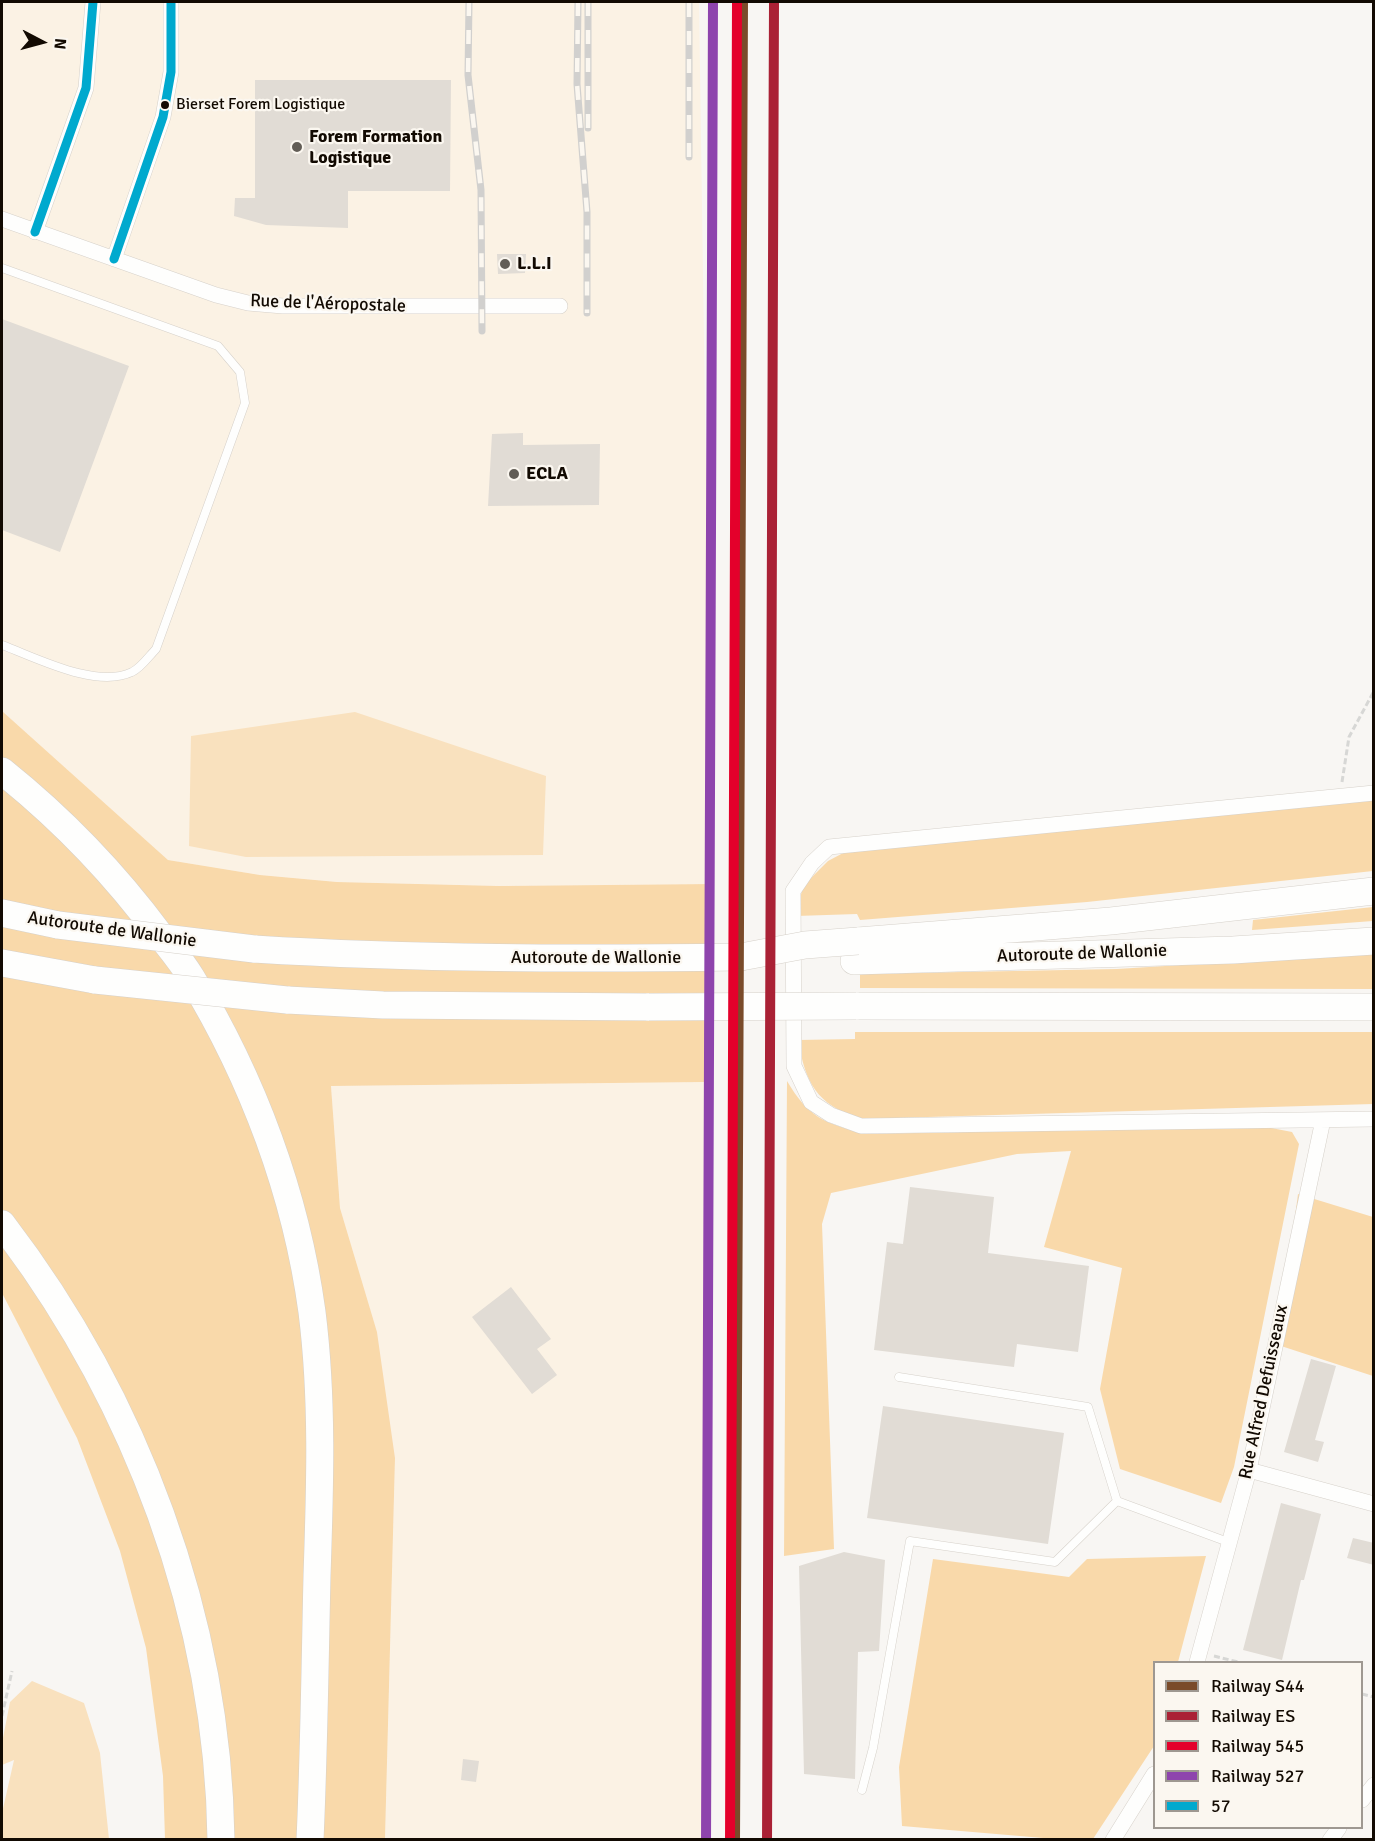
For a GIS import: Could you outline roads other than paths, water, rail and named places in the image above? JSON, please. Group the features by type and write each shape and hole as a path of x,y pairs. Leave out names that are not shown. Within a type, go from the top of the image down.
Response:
{"highway":[{"path":"2,771 88,847 135,900 191,976 229,1047 273,1145 298,1237 312,1312 318,1382 320,1479 310,1839"},
{"path":"856,951 1374,891"},
{"name":"Autoroute de Wallonie","path":"2,913 58,925 254,949 379,956 741,957 801,961 856,951 1210,951 1374,941"},
{"path":"2,963 95,980 287,1000 382,1005 1374,1007"},
{"path":"2,1224 31,1262 78,1335 120,1416 153,1492 181,1576 201,1662 214,1746 221,1839"}],"street":[{"path":"35,232 86,88 93,2"},
{"path":"114,259 163,117 171,72 171,2"},
{"name":"Rue de l'Aéropostale","path":"2,219 216,294 248,303 295,306 560,306"},
{"path":"1374,793 829,847 812,863 793,891 794,1066 811,1102 831,1115 861,1126 1374,1119"},
{"name":"Rue Alfred Defuisseaux","path":"1199,1658 1249,1470 1323,1120"},
{"path":"1249,1470 1374,1504"},
{"path":"1113,1839 1153,1777"},
{"path":"1363,1799 1374,1785"}],"lane":[{"path":"2,268 218,346 240,372 245,404 156,649 134,671 110,678 82,674 2,645"},
{"path":"899,1377 1088,1407 1117,1502"},
{"path":"1117,1502 1228,1542"},
{"path":"862,1790 873,1748 910,1541 1055,1562 1117,1502"}],"railway":[{"path":"469,2 468,75 481,190 482,331"},
{"path":"578,2 577,84 587,212 587,313"},
{"path":"588,2 588,128"},
{"path":"689,2 689,157"}],"rail line":[{"name":"527","path":"706,1840 713,2"},
{"name":"545","path":"730,1840 737,2"},
{"name":"S44","path":"735,1840 743,2"},
{"name":"ES","path":"767,1840 774,2"}],"place":[{"name":"Bierset Forem Logistique","path":"165,105"},
{"name":"Forem Formation Logistique","path":"297,147"},
{"name":"L.L.I","path":"505,264"},
{"name":"ECLA","path":"514,474"}]}
